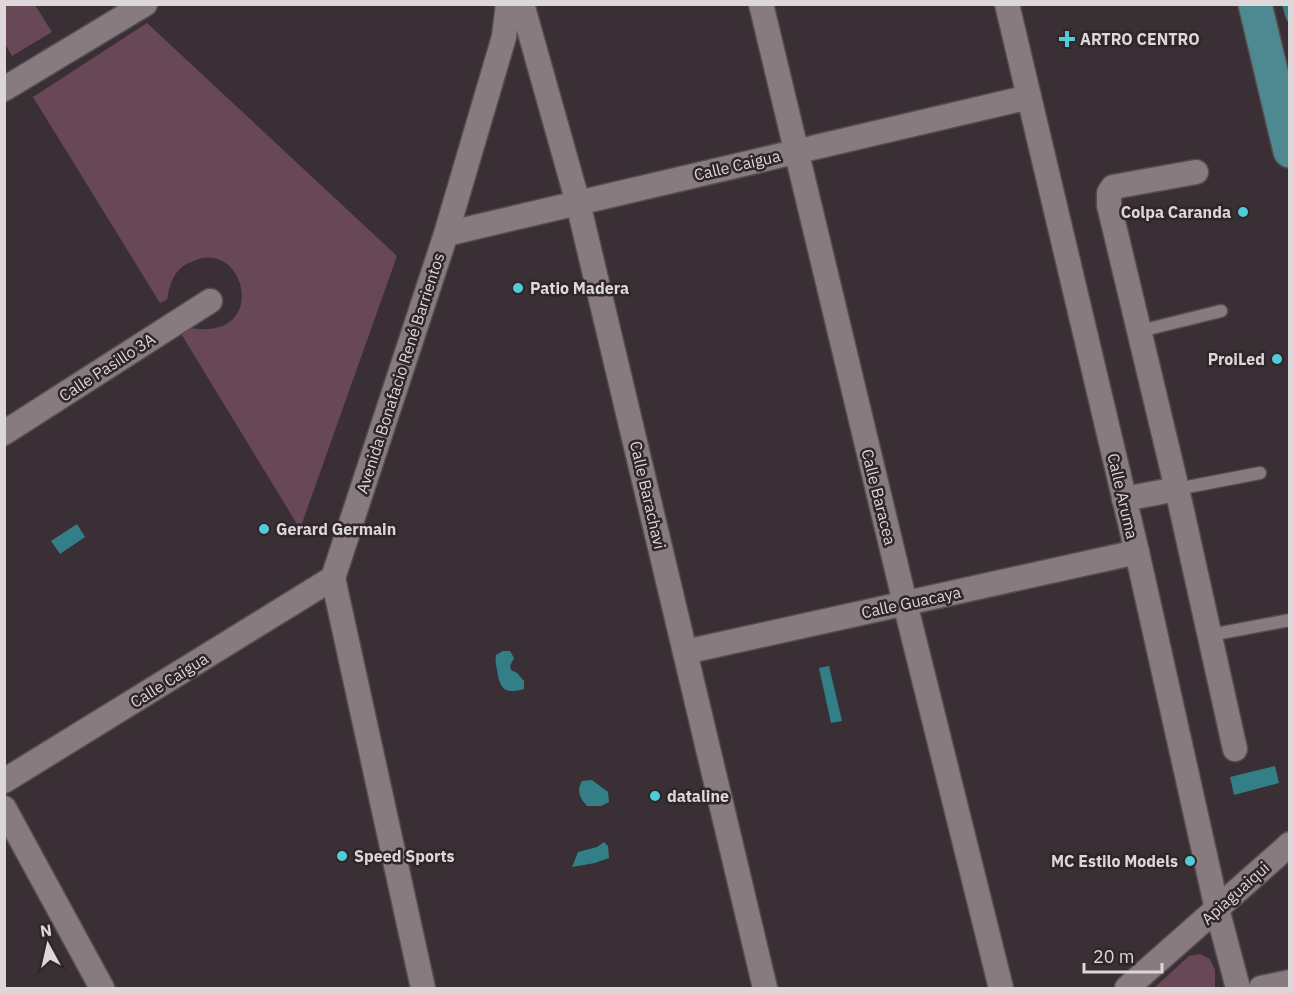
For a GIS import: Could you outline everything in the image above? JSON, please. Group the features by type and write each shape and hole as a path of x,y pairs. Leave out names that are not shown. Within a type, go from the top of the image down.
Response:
{"main road":[{"path":"1255,4 1290,151"}],"street":[{"path":"4,89 145,4"},
{"name":"Avenida Bonafacio René Barrientos","path":"333,578 446,234 504,37 508,4"},
{"name":"Calle Barachavi","path":"522,4 578,203 765,988"},
{"name":"Calle Baracea","path":"762,4 905,603 1001,988"},
{"name":"Calle Aruma","path":"1007,4 1137,552 1217,909 1238,988"},
{"name":"Calle Caigua","path":"446,234 1029,97"},
{"path":"1196,172 1113,187 1109,193 1109,205 1178,489 1235,749"},
{"name":"Calle Pasillo 3A","path":"4,433 210,301"},
{"path":"1124,499 1178,489"},
{"name":"Calle Guacaya","path":"685,652 1137,552"},
{"path":"333,578 423,988"},
{"name":"Calle Caigua","path":"4,781 333,578"},
{"path":"4,808 102,988"},
{"name":"Apiaguaiqui","path":"1127,988 1290,844"},
{"path":"1261,988 1290,982"}],"lane":[{"path":"1140,330 1221,311"},
{"path":"1178,489 1260,472"},
{"path":"1210,636 1290,620"}],"shaded area":[{"path":"5,4 35,5 52,32 12,56 5,44"},
{"path":"147,23 397,256 300,529 180,332 185,327 212,329 230,321 240,308 242,292 237,276 227,264 212,258 193,261 179,270 172,282 167,300 160,303 33,97"},
{"path":"1200,954 1210,959 1215,970 1215,988 1154,988 1189,956"}],"water":[{"path":"77,524 85,537 60,554 51,541"},
{"path":"503,651 510,651 514,658 510,666 511,670 524,681 524,689 511,691 501,686 496,655"},
{"path":"829,666 842,721 831,723 819,668"},
{"path":"1275,766 1279,783 1234,795 1230,777"},
{"path":"592,780 608,792 609,802 601,806 587,806 581,797 579,788 582,781"},
{"path":"604,842 608,846 609,858 572,867 578,852 597,847"}],"waterway":[{"path":"1286,4 1290,18"}],"place":[{"name":"ARTRO CENTRO","path":"1067,39"},
{"name":"Colpa Caranda","path":"1243,212"},
{"name":"Patio Madera","path":"518,288"},
{"name":"ProiLed","path":"1277,359"},
{"name":"Gerard Germain","path":"264,529"},
{"name":"dataline","path":"655,796"},
{"name":"Speed Sports","path":"342,856"},
{"name":"MC Estilo Models","path":"1190,861"}]}
